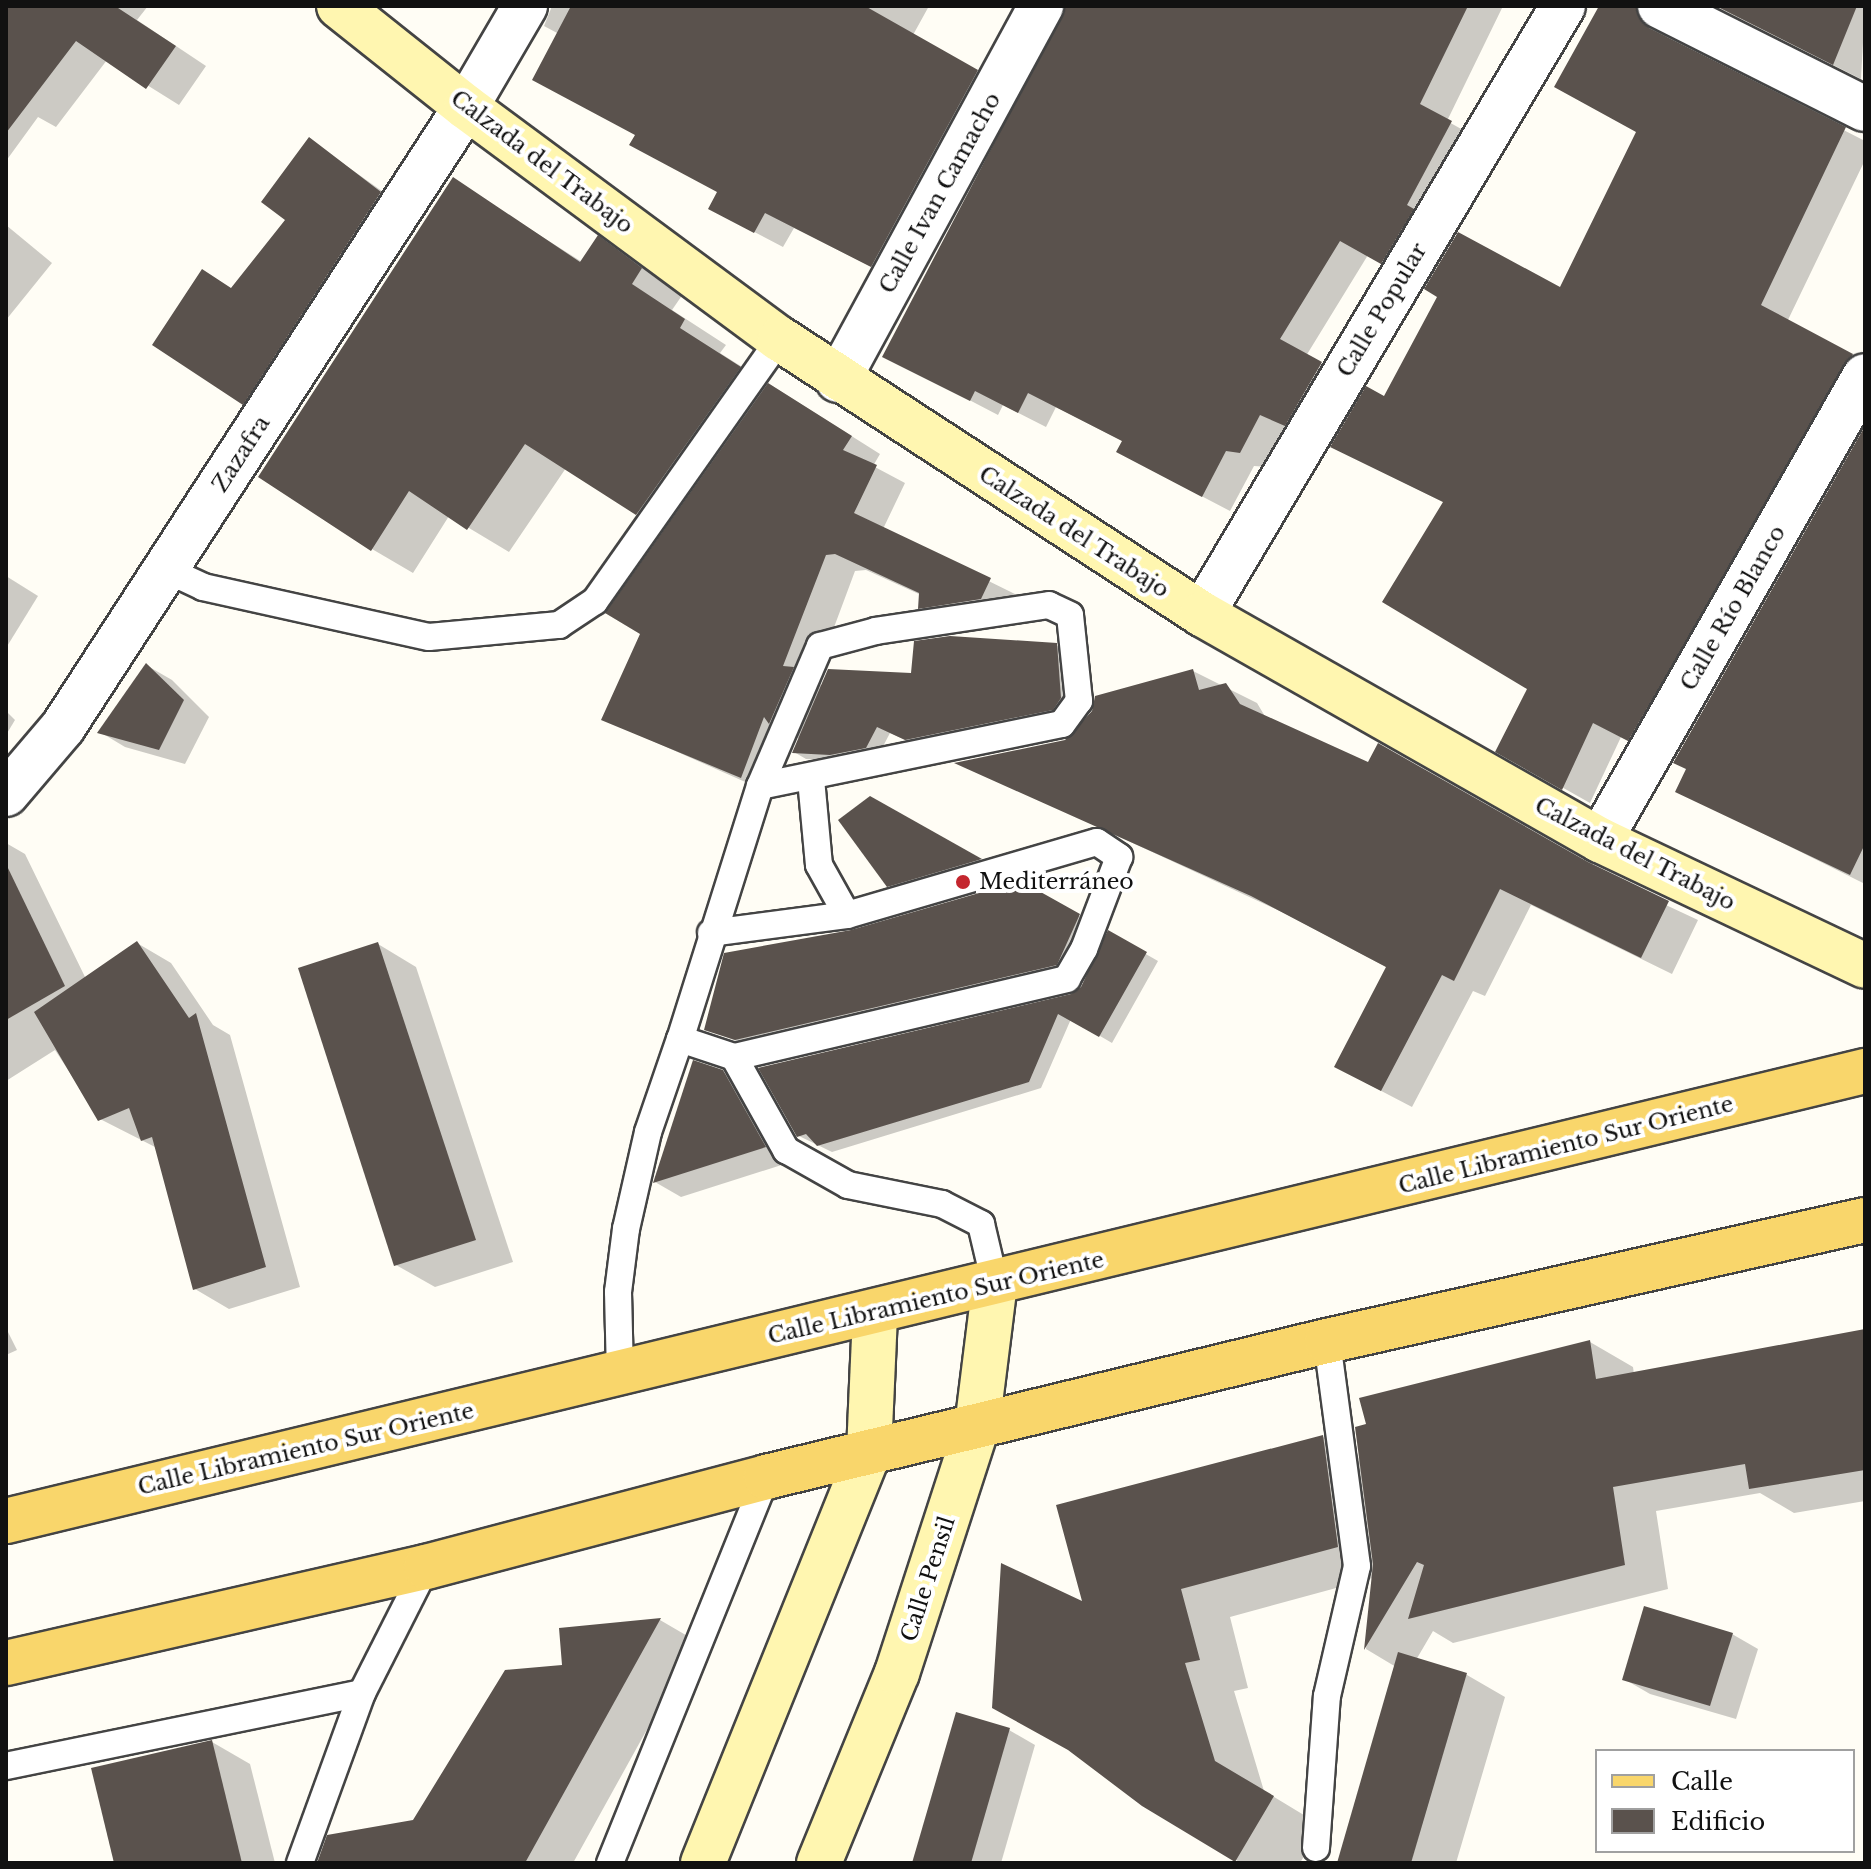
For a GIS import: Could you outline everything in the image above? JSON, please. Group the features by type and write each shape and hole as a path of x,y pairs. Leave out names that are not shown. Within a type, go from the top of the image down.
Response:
{"main road":[{"name":"Calle Libramiento Sur Oriente","path":"6,1521 1865,1071"},
{"path":"6,1663 426,1567 766,1477 1327,1341 1865,1220"}],"street":[{"name":"Calzada del Trabajo","path":"339,6 466,107 838,380 1202,614 1600,840 1864,963"},
{"name":"Zazafra","path":"6,794 63,727 167,570 466,107 525,6"},
{"name":"Calle Ivan Camacho","path":"838,380 1041,6"},
{"name":"Calle Popular","path":"1202,614 1563,6"},
{"path":"1660,6 1865,109"},
{"name":"Calle Río Blanco","path":"1600,840 1865,376"},
{"name":"Calle Pensil","path":"819,1863 897,1673 977,1427 995,1283"},
{"path":"703,1863 869,1452 875,1313"}],"lane":[{"path":"167,570 203,587 429,637 559,625 595,601 780,339"},
{"path":"620,1374 618,1292 626,1229 648,1132 760,786 820,646 876,631 1049,605 1070,615 1079,701 1062,724 811,779 760,786"},
{"path":"811,779 819,865 847,915"},
{"path":"680,1039 734,1057 1067,979 1084,949 1119,857 1097,842 847,915 711,933"},
{"path":"734,1057 786,1150 848,1185 942,1204 981,1224 995,1283"},
{"path":"1316,1848 1327,1696 1357,1566 1327,1341"},
{"path":"610,1863 766,1477"},
{"path":"300,1863 362,1693 426,1567"},
{"path":"6,1766 362,1693"}],"building":[{"path":"6,6 115,6 176,46 146,89 76,41 6,133"},
{"path":"571,6 865,6 978,70 871,267 765,213 754,233 708,209 717,192 629,145 635,135 532,80"},
{"path":"1066,6 1468,6 1420,104 1452,121 1407,205 1414,209 1381,264 1340,241 1280,339 1322,362 1285,426 1260,415 1240,453 1226,451 1202,497 1116,452 1122,441 1028,393 1018,413 975,391 970,401 882,357"},
{"path":"1599,6 1635,6 1649,28 1846,127 1761,305 1853,354 1628,741 1593,723 1562,790 1495,752 1527,689 1382,602 1443,502 1330,447 1366,386 1384,396 1437,297 1424,289 1458,232 1560,287 1636,132 1554,87"},
{"path":"1716,6 1857,6 1833,65"},
{"path":"309,137 381,192 243,405 152,345 202,269 231,288 285,220 261,202"},
{"path":"453,177 580,262 598,235 642,268 632,284 685,319 680,328 741,367 636,515 525,444 467,530 409,491 371,551 258,477"},
{"path":"768,383 852,436 843,450 877,465 854,513 991,578 981,599 918,609 919,593 835,554 826,555 783,666 794,667 769,724 764,717 741,778 601,720 640,634 605,613"},
{"path":"1865,426 1865,844 1850,875 1675,792 1686,769 1673,763"},
{"path":"950,636 1057,643 1061,698 1053,710 905,740 877,727 866,748 830,755 792,753 828,669 911,673 914,641"},
{"path":"146,663 184,700 159,750 97,733"},
{"path":"1193,669 1199,690 1226,683 1240,704 1368,762 1378,743 1588,862 1669,901 1641,958 1500,889 1454,981 1442,975 1381,1091 1334,1067 1386,967 1251,896 954,763 1065,740 1092,711 1095,696"},
{"path":"870,796 982,859 887,887 838,820"},
{"path":"6,864 65,986 6,1020"},
{"path":"1021,881 1080,914 1057,965 735,1040 704,1030 724,953 851,930"},
{"path":"1108,930 1147,952 1099,1037 1058,1014 1029,1082 817,1146 806,1134 797,1137 758,1068 1071,994 1081,987"},
{"path":"137,941 189,1018 196,1013 266,1267 193,1290 152,1137 141,1141 129,1108 98,1121 34,1012"},
{"path":"378,942 476,1240 394,1266 298,968"},
{"path":"693,1060 723,1070 766,1147 653,1183"},
{"path":"1865,1329 1865,1470 1749,1489 1745,1464 1613,1487 1625,1565 1408,1619 1424,1565 1417,1562 1364,1650 1373,1564 1355,1427 1366,1424 1359,1398 1590,1340 1596,1379"},
{"path":"1323,1435 1338,1547 1181,1589 1200,1660 1185,1663 1215,1761 1274,1796 1235,1862 1142,1806 1068,1750 992,1708 1001,1563 1082,1601 1056,1505"},
{"path":"1644,1606 1733,1633 1710,1706 1622,1680"},
{"path":"661,1618 525,1863 317,1863 327,1835 413,1820 505,1670 562,1665 559,1628"},
{"path":"1398,1652 1467,1673 1411,1863 1337,1863"},
{"path":"956,1712 1010,1728 971,1863 912,1863"},
{"path":"212,1740 242,1863 114,1863 91,1768"}],"place":[{"name":"Mediterráneo","path":"963,882"}]}
